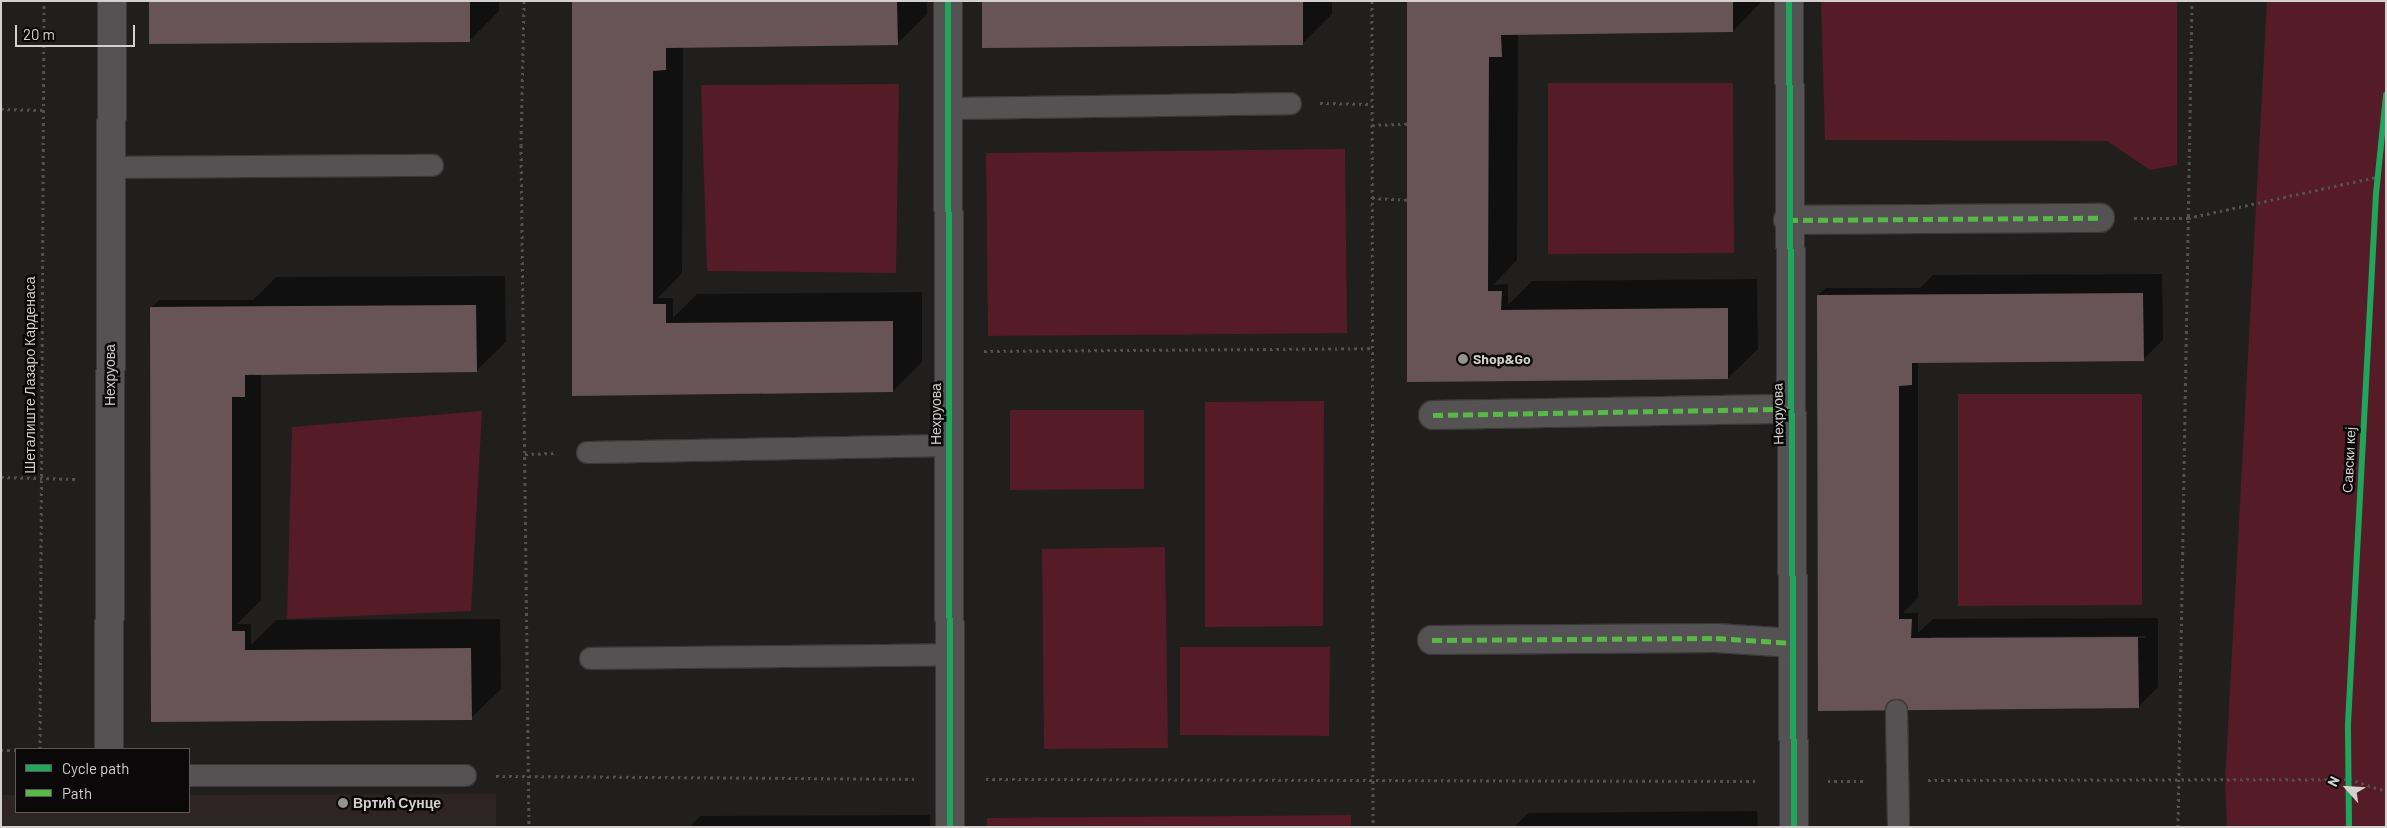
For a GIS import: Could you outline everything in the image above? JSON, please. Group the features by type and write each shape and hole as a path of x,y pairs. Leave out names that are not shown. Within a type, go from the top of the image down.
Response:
{"street":[{"name":"Нехруова","path":"109,748 112,1"},
{"name":"Нехруова","path":"948,1 950,827"},
{"name":"Нехруова","path":"1789,1 1788,220 1794,827"},
{"path":"1788,220 2100,218"},
{"name":"Нехруова","path":"1433,415 1791,410"},
{"path":"1432,640 1716,638 1793,643"}],"lane":[{"path":"948,108 1290,103"},
{"path":"111,167 432,165"},
{"path":"587,452 948,445"},
{"path":"590,658 949,654"},
{"path":"1896,710 1898,827"},
{"path":"190,775 465,775"}],"path":[{"path":"524,1 522,145 529,827"},
{"path":"1372,1 1373,827"},
{"path":"2178,827 2192,1"},
{"path":"1290,103 1372,104"},
{"path":"1,109 42,110"},
{"path":"1372,125 1407,124"},
{"path":"2377,186 2378,169"},
{"path":"2100,218 2188,218 2386,176"},
{"path":"1372,198 1407,200"},
{"path":"949,351 1371,348"},
{"path":"1,477 110,479"},
{"path":"1,750 15,750"},
{"path":"2348,770 2349,789"},
{"path":"529,778 1794,781 2348,779 2386,791"}],"shaded area":[{"path":"1821,1 2177,1 2177,165 2150,170 2107,141 1825,140"},
{"path":"2267,1 2386,1 2386,827 2227,827 2225,782"},
{"path":"1548,83 1733,83 1734,253 1548,254"},
{"path":"899,84 896,273 707,271 701,85"},
{"path":"1345,149 1347,333 988,336 986,153"},
{"path":"1958,394 2142,394 2142,605 1958,606"},
{"path":"1324,401 1323,626 1205,627 1205,402"},
{"path":"1010,410 1144,410 1144,489 1010,490"},
{"path":"482,411 471,611 287,619 292,427"},
{"path":"1165,547 1168,748 1044,749 1042,549"},
{"path":"1180,647 1330,647 1329,736 1180,735"},
{"name":"Вртић Сунце","path":"496,794 496,827 1,827 1,795 15,795 15,813 190,813 190,795"},
{"path":"1351,815 1351,827 987,827 987,818"}],"building":[{"path":"149,1 470,1 470,42 149,44"},
{"path":"572,1 897,1 898,45 666,48 666,70 653,71 653,304 666,304 666,323 893,321 893,392 572,396"},
{"path":"982,1 1303,1 1303,45 982,48"},
{"path":"1407,1 1733,1 1733,32 1501,35 1502,57 1489,57 1488,291 1502,291 1501,310 1728,308 1728,379 1407,382"},
{"path":"2143,293 2144,361 1912,363 1912,385 1899,386 1899,619 1912,619 1911,638 2138,637 2139,708 1818,711 1817,295"},
{"path":"476,305 477,372 245,375 245,397 232,397 232,631 245,631 245,650 471,648 472,720 151,722 150,307"}],"marked path":[{"path":"1788,220 2100,218"},
{"path":"1433,415 1791,409"},
{"path":"1432,640 1716,638 1793,643"}],"cycle path":[{"path":"948,1 950,827"},
{"path":"1789,1 1794,827"},
{"name":"Савски кеј","path":"2349,827 2348,724 2376,194 2386,95"}],"place":[{"name":"Shop&Go","path":"1463,359"},
{"name":"Вртић Сунце","path":"343,803"}]}
